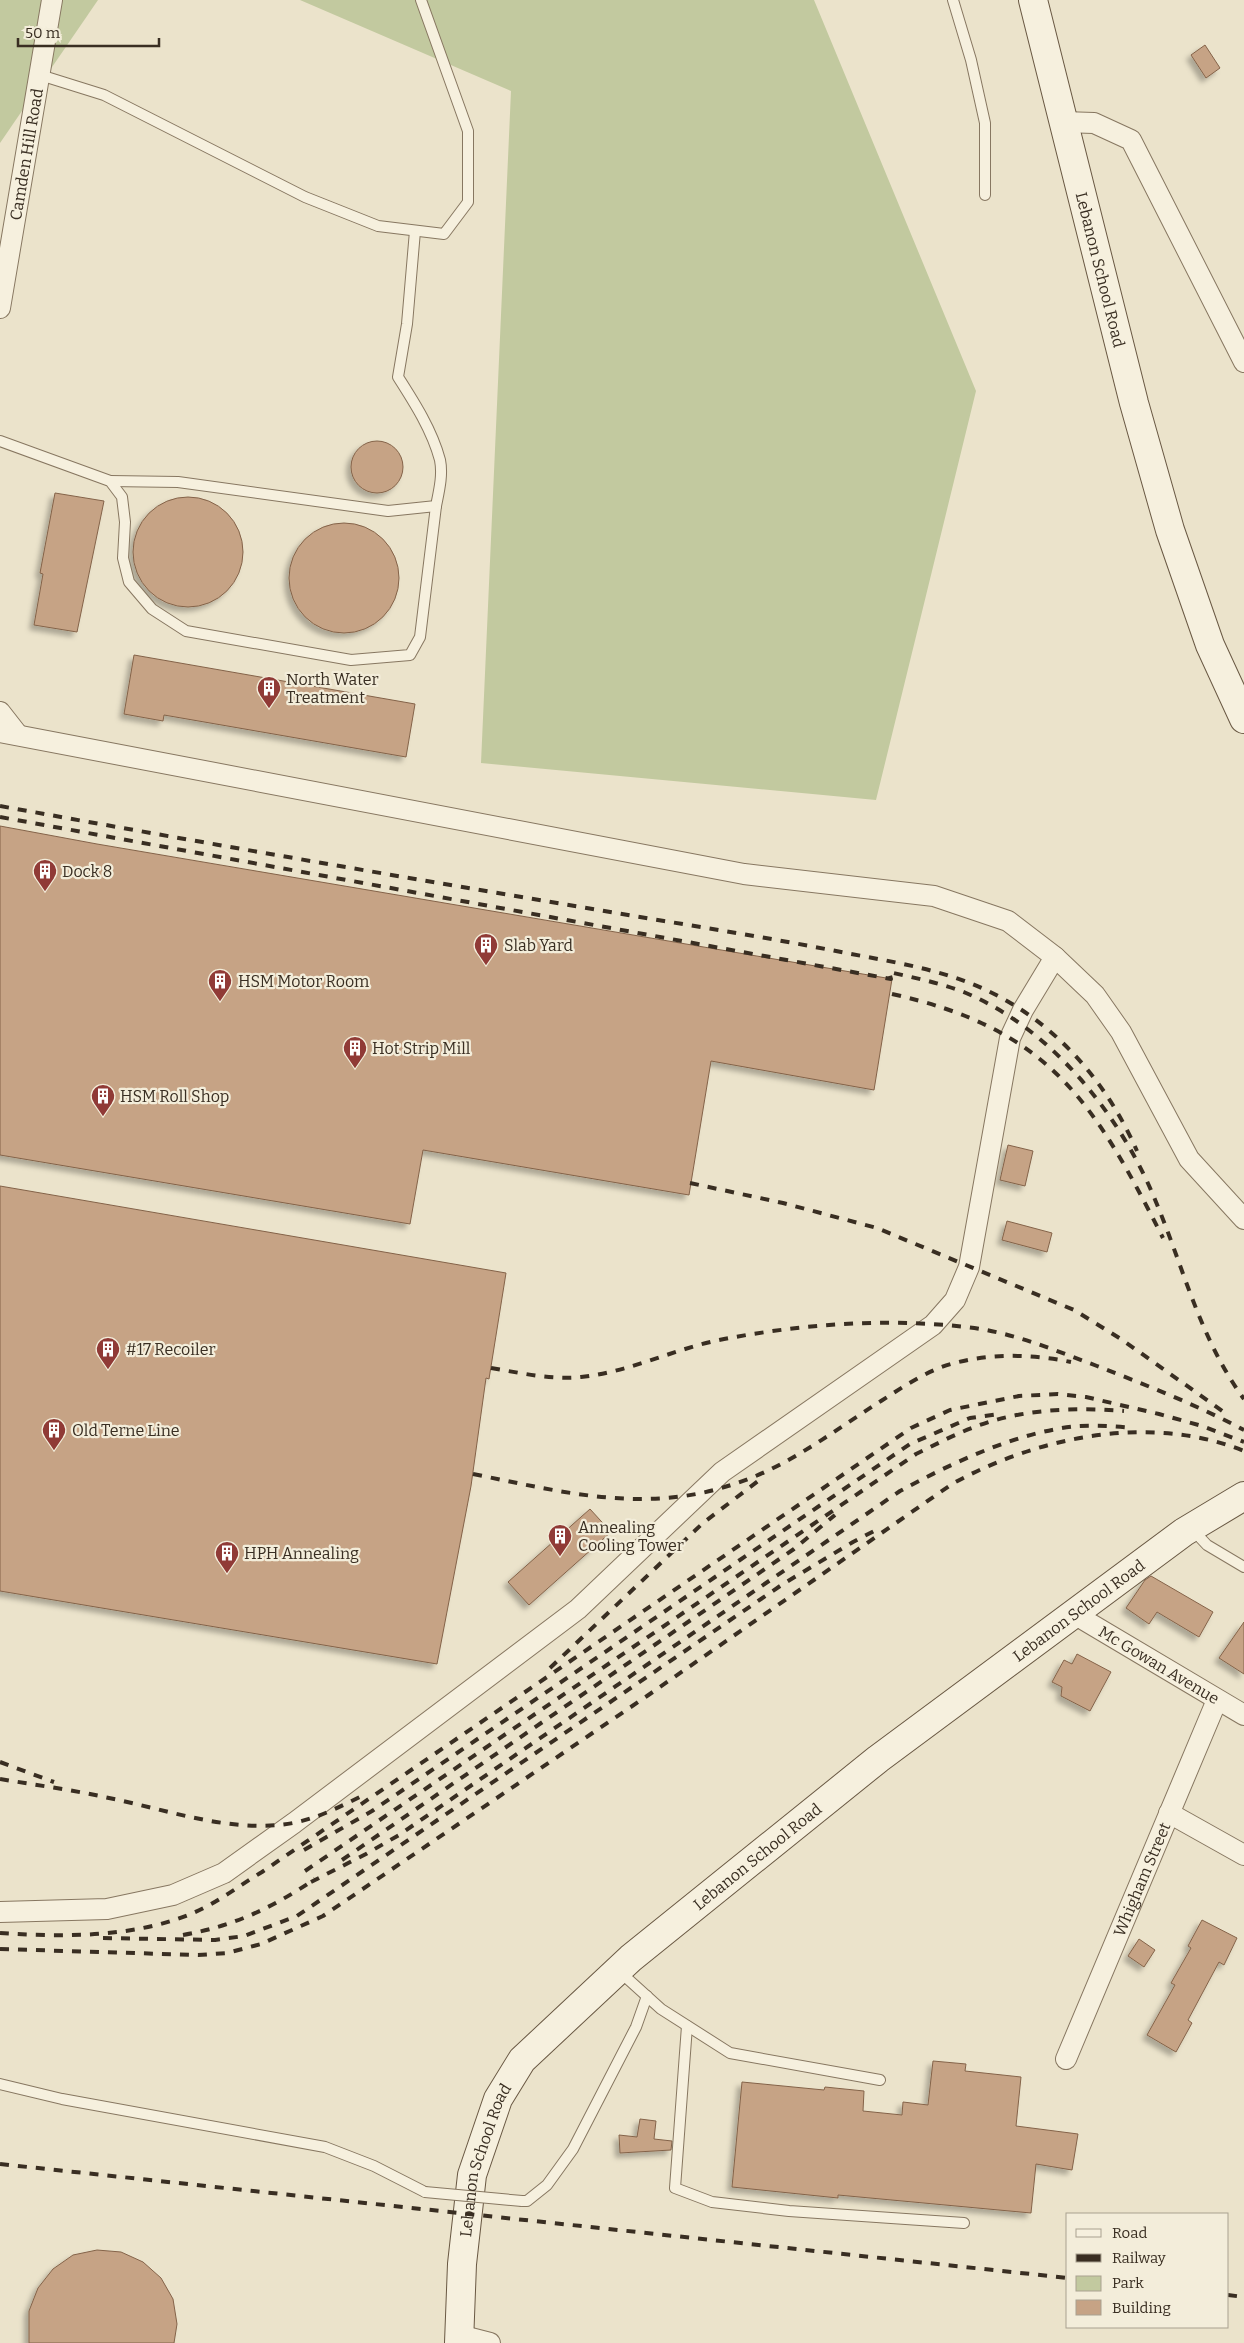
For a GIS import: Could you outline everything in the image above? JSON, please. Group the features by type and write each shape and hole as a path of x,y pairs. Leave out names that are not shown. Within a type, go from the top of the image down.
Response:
{"street":[{"name":"Camden Hill Road","path":"0,308 52,0"},
{"name":"Lebanon School Road","path":"1033,0 1134,403 1170,530 1210,645 1244,719"},
{"path":"1063,122 1094,123 1131,140 1244,362"},
{"path":"0,712 9,734 744,874 934,896 1008,921 1055,957 1094,995 1121,1032 1189,1159 1244,1219"},
{"path":"0,1912 108,1909 173,1895 224,1873 294,1823 578,1609 722,1472 933,1325 955,1300 969,1267 1010,1038 1023,1010 1055,957"},
{"name":"Lebanon School Road","path":"459,2339 462,2264 472,2175 498,2099 522,2060 618,1970 878,1759 1191,1528 1244,1496"},
{"name":"Mc Gowan Avenue","path":"1074,1614 1244,1715"},
{"name":"Whigham Street","path":"1066,2059 1217,1700"},
{"path":"1169,1813 1244,1855"},
{"path":"459,2339 490,2343"}],"lane":[{"path":"40,75 104,95 305,197 378,226 444,234 468,202 468,131 421,0"},
{"path":"953,0 971,60 985,123 985,195"},
{"path":"110,481 122,497 125,522 123,558 129,582 152,609 186,631 351,660 410,655 420,637 430,568 436,506 441,480 440,460 418,408 398,378 407,324 415,230"},
{"path":"0,441 110,481 178,482 388,511 436,506"},
{"path":"1191,1528 1207,1545 1244,1568"},
{"path":"618,1970 661,2009 730,2054 880,2080"},
{"path":"0,2084 62,2099 325,2147 374,2166 425,2192 527,2201 547,2186 573,2149 636,2027 647,1996"},
{"path":"688,2026 675,2188 712,2202 789,2211 964,2223"}],"green space":[{"path":"0,0 98,0 0,143"},
{"path":"300,0 814,0 976,391 876,800 481,763 511,91"}],"building":[{"path":"1205,45 1220,68 1206,78 1191,55"},
{"path":"372,441 382,441 396,448 403,462 403,472 396,486 382,493 372,493 362,489 355,482 351,472 351,462 355,452 362,445"},
{"path":"55,493 104,501 77,632 34,625 43,574 40,573"},
{"path":"188,497 209,502 227,513 238,531 243,552 238,573 227,591 209,602 188,607 167,602 149,591 138,573 133,552 138,531 149,513 167,502"},
{"path":"344,523 365,527 383,539 395,557 399,578 395,599 383,617 365,629 344,633 323,629 305,617 293,599 289,578 293,557 305,539 323,527"},
{"name":"North Water Treatment","path":"134,655 415,704 406,757 164,715 163,721 124,714"},
{"path":"0,826 892,979 874,1090 711,1061 689,1195 423,1150 410,1224 0,1155"},
{"path":"1008,1145 1033,1151 1025,1186 1000,1180"},
{"path":"0,1186 506,1273 489,1379 486,1378 471,1486 437,1664 0,1591"},
{"path":"1007,1221 1052,1233 1047,1252 1002,1240"},
{"name":"Annealing Cooling Tower","path":"590,1509 611,1532 529,1605 508,1582"},
{"path":"1151,1576 1213,1612 1199,1637 1157,1612 1149,1624 1126,1608 1145,1580"},
{"path":"1244,1622 1244,1674 1219,1658"},
{"path":"1077,1654 1111,1672 1090,1711 1061,1696 1062,1687 1052,1682 1064,1660 1072,1664"},
{"path":"1202,1920 1237,1938 1224,1965 1219,1962 1188,2020 1192,2023 1176,2052 1147,2035 1175,1985 1171,1983 1191,1948 1188,1946"},
{"path":"1139,1939 1155,1950 1144,1967 1128,1956"},
{"path":"933,2061 966,2064 965,2071 1021,2077 1016,2126 1078,2134 1072,2170 1036,2164 1031,2213 838,2195 838,2198 732,2187 742,2082 824,2090 825,2087 864,2091 863,2111 902,2115 903,2102 928,2105"},
{"path":"640,2119 656,2121 654,2139 672,2141 671,2150 620,2153 619,2135 637,2137"},
{"path":"97,2250 121,2252 143,2262 161,2278 173,2299 177,2324 174,2343 29,2343 29,2311 38,2288 53,2269 73,2255"}],"railway":[{"path":"0,806 332,865 778,940 905,964 944,974 1000,997 1044,1026 1064,1044 1098,1083 1126,1127 1137,1151"},
{"path":"0,817 891,979 889,972 966,993 997,1009 1027,1029 1055,1053 1104,1108 1142,1170 1166,1227 1204,1328 1229,1376 1244,1399"},
{"path":"892,994 946,1009 991,1028 1029,1051 1061,1078 1089,1110 1114,1147 1163,1238"},
{"path":"690,1183 783,1203 877,1228 1074,1310 1121,1339 1228,1415"},
{"path":"491,1368 547,1377 581,1377 617,1370 706,1343 754,1334 845,1324 936,1324 983,1329 1033,1342 1153,1388 1244,1430"},
{"path":"473,1474 540,1488 605,1497 670,1498 704,1493 737,1483 775,1467 906,1385 942,1367 966,1360 996,1356 1041,1357 1071,1362"},
{"path":"0,1933 73,1935 123,1931 170,1921 211,1904 262,1872 911,1428 950,1410 1019,1396 1058,1394 1086,1397 1202,1426 1244,1442"},
{"path":"305,1871 916,1454 965,1431 990,1422 1028,1413 1086,1409 1124,1411"},
{"path":"304,1850 372,1811 910,1444 970,1418 999,1414"},
{"path":"311,1882 399,1835 900,1491 964,1459 1033,1434 1079,1426 1133,1428"},
{"path":"0,1949 198,1955 227,1953 261,1944 323,1916 647,1696 952,1484 1020,1454 1057,1443 1095,1436 1133,1432 1171,1434 1208,1440 1244,1451"},
{"path":"550,1668 703,1523 762,1478"},
{"path":"342,1860 794,1549 835,1515"},
{"path":"103,1938 215,1940 244,1936 297,1916 783,1584 874,1531"},
{"path":"0,1762 54,1782"},
{"path":"0,1779 95,1795 201,1819 247,1825 270,1826 303,1821 364,1795"},
{"path":"183,1935 219,1927 252,1915 315,1879"},
{"path":"0,2164 1066,2278"},
{"path":"1229,2295 1244,2297"}],"place":[{"name":"North Water Treatment","path":"269,709"},
{"name":"Dock 8","path":"45,892"},
{"name":"Slab Yard","path":"486,966"},
{"name":"HSM Motor Room","path":"220,1002"},
{"name":"Hot Strip Mill","path":"355,1069"},
{"name":"HSM Roll Shop","path":"103,1117"},
{"name":"#17 Recoiler","path":"108,1370"},
{"name":"Old Terne Line","path":"54,1451"},
{"name":"Annealing Cooling Tower","path":"560,1557"},
{"name":"HPH Annealing","path":"227,1574"}]}
